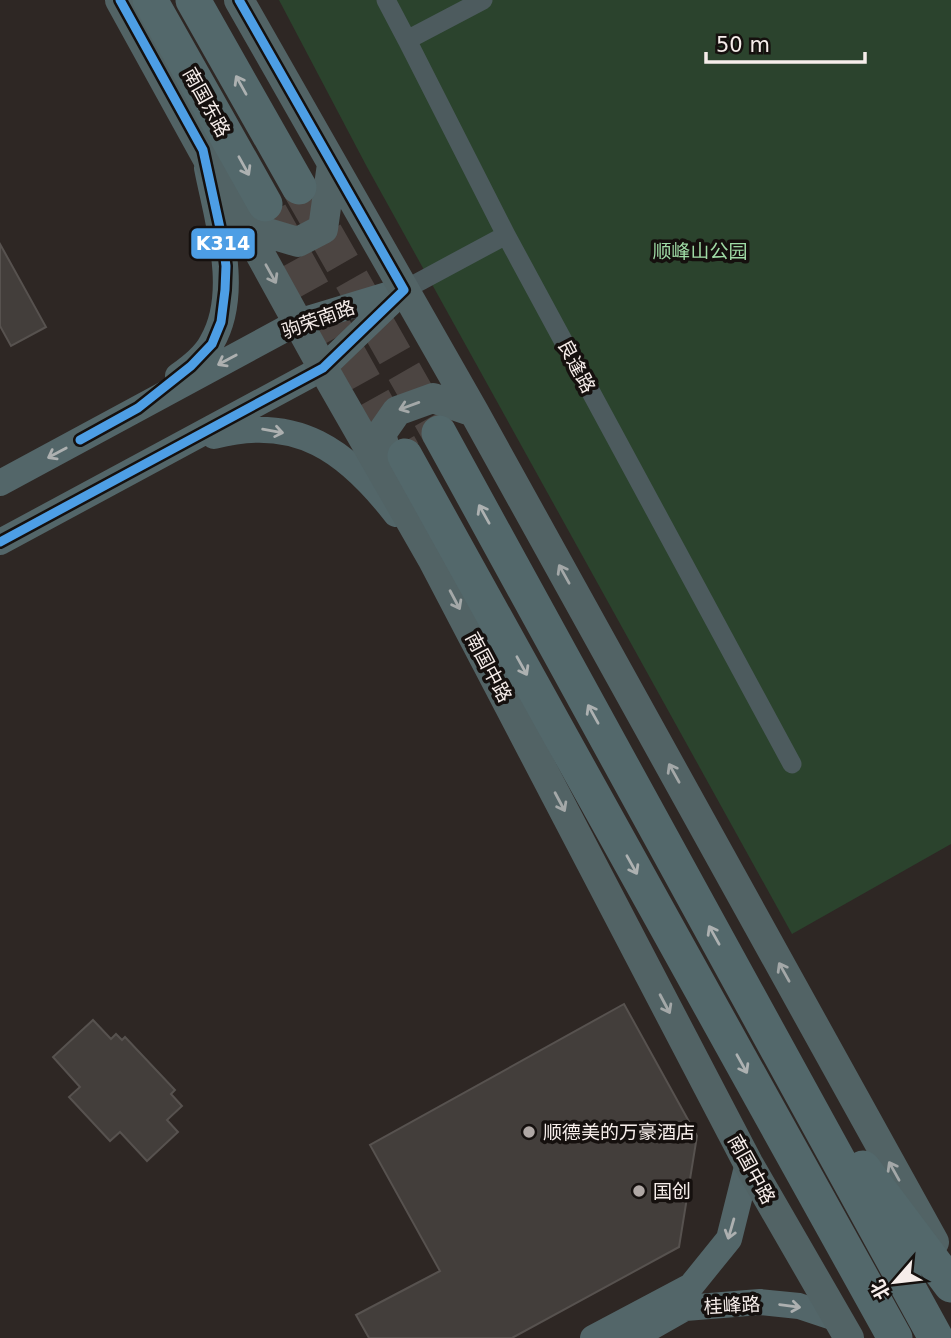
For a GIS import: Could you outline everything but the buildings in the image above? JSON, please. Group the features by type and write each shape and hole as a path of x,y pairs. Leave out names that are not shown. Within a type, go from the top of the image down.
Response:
{"highway":[{"name":"南国东路","path":"150,0 265,204"},
{"name":"南国东路","path":"193,0 299,187"},
{"path":"439,433 936,1338"},
{"name":"南国中路","path":"405,456 895,1338"},
{"path":"787,1067 951,1285"}],"main road":[{"name":"南国中路","path":"120,0 323,368 433,560 748,1163 843,1329"},
{"path":"239,0 474,411 951,1273"},
{"path":"229,197 258,230 298,242 323,229 332,164"},
{"path":"399,500 381,434 397,411 433,398 474,411"}],"street":[{"name":"良逢路","path":"386,0 506,235 792,765"},
{"path":"407,40 483,0"},
{"path":"138,408 191,366 212,344 221,322 226,266 203,150"},
{"path":"404,290 506,235"},
{"name":"驹荣南路","path":"0,483 298,322 404,290"},
{"name":"驹荣南路","path":"0,542 323,368 404,290"},
{"path":"160,456 215,436 254,428 270,429 310,440 344,458 356,468 433,560"},
{"path":"593,1338 691,1286 729,1239 748,1163"},
{"name":"桂峰路","path":"632,1338 685,1308 760,1302 799,1306 843,1329"}],"green space":[{"name":"顺峰山公园","path":"279,0 951,0 951,844 792,934 367,167"}],"tunnel":[{"path":"299,187 439,433"},
{"path":"270,213 403,452"}],"transit line":[{"name":"K314","path":"80,440 138,408 191,366 212,344 221,322 225,290 223,242 203,150 120,0"},
{"name":"K314","path":"0,542 323,368 404,290 239,0"}],"place":[{"name":"顺德美的万豪酒店","path":"529,1132"},
{"name":"国创","path":"639,1191"}]}
